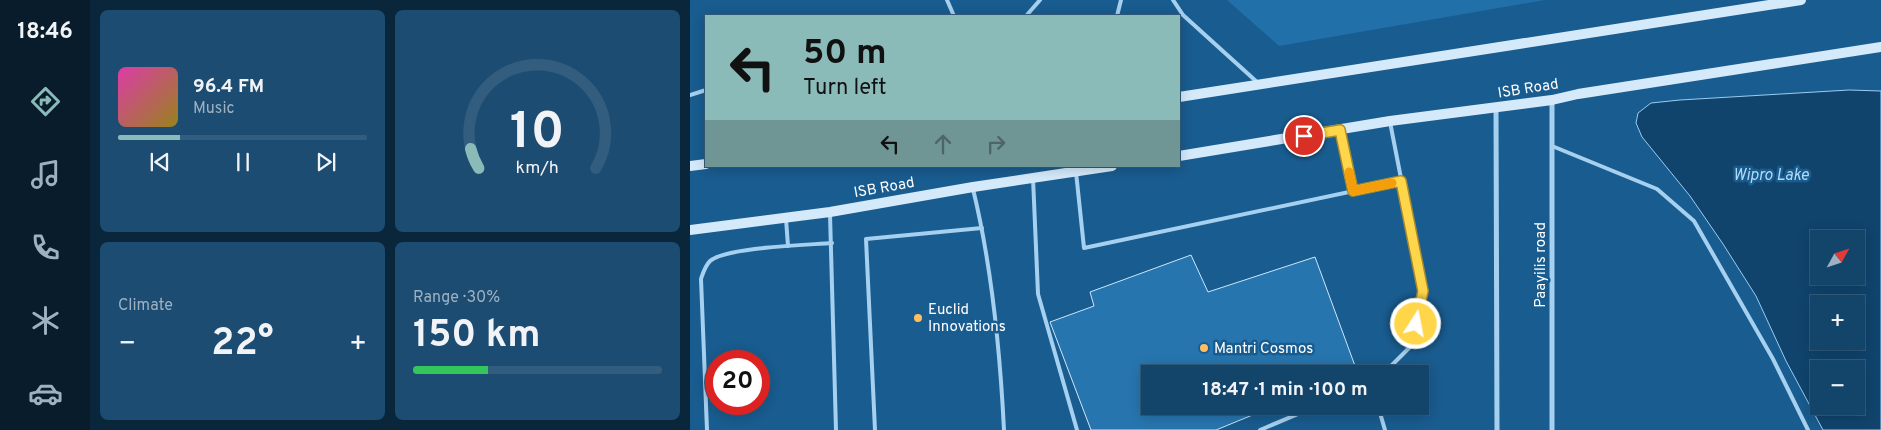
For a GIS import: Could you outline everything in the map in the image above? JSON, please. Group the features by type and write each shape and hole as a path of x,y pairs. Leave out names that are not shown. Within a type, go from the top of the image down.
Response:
{"main road":[{"path":"1180,97 1801,0"},
{"name":"ISB Road","path":"1180,156 1390,121 1552,100 1578,94 1881,47"},
{"path":"690,166 705,164"},
{"name":"ISB Road","path":"690,230 830,212 973,187 1106,167"}],"street":[{"name":"Paayilis road","path":"1552,100 1552,430"},
{"path":"1496,108 1497,430"}],"lane":[{"path":"947,0 954,15"},
{"path":"1027,15 1040,0"},
{"path":"1117,15 1121,0"},
{"path":"1174,0 1183,15 1260,84"},
{"path":"690,95 705,90"},
{"path":"1390,121 1423,291 1410,347 1392,365"},
{"path":"1340,130 1353,191"},
{"path":"1552,146 1657,189 1694,221 1773,358 1808,430"},
{"path":"1076,172 1084,248 1401,181"},
{"path":"1033,178 1038,294 1077,430"},
{"path":"973,187 982,228 996,324 1004,430"},
{"path":"830,212 836,430"},
{"path":"786,218 788,246"},
{"path":"875,430 866,239 982,228"},
{"path":"707,430 702,278 708,263 718,256 753,250 832,243"},
{"path":"1260,430 1296,415"},
{"path":"1381,415 1385,430"}],"shaded area":[{"path":"1227,0 1545,0 1279,46"}],"water":[{"name":"Wipro Lake","path":"1849,90 1881,91 1881,430 1823,430 1815,415 1865,415 1865,360 1810,360 1810,406 1786,361 1756,296 1690,196 1642,137 1636,123 1638,113 1651,103"}],"building":[{"name":"Mantri Cosmos","path":"1191,255 1208,292 1315,257 1355,365 1141,365 1141,415 1253,415 1216,430 1091,430 1050,322 1094,306 1090,292"}],"slow traffic":[{"path":"1349,172 1353,191 1392,183"}],"place":[{"name":"Euclid Innovations","path":"918,318"},
{"name":"Mantri Cosmos","path":"1204,348"}],"route":[{"path":"1304,136 1340,130 1353,191 1401,181 1423,291 1416,324"}]}
